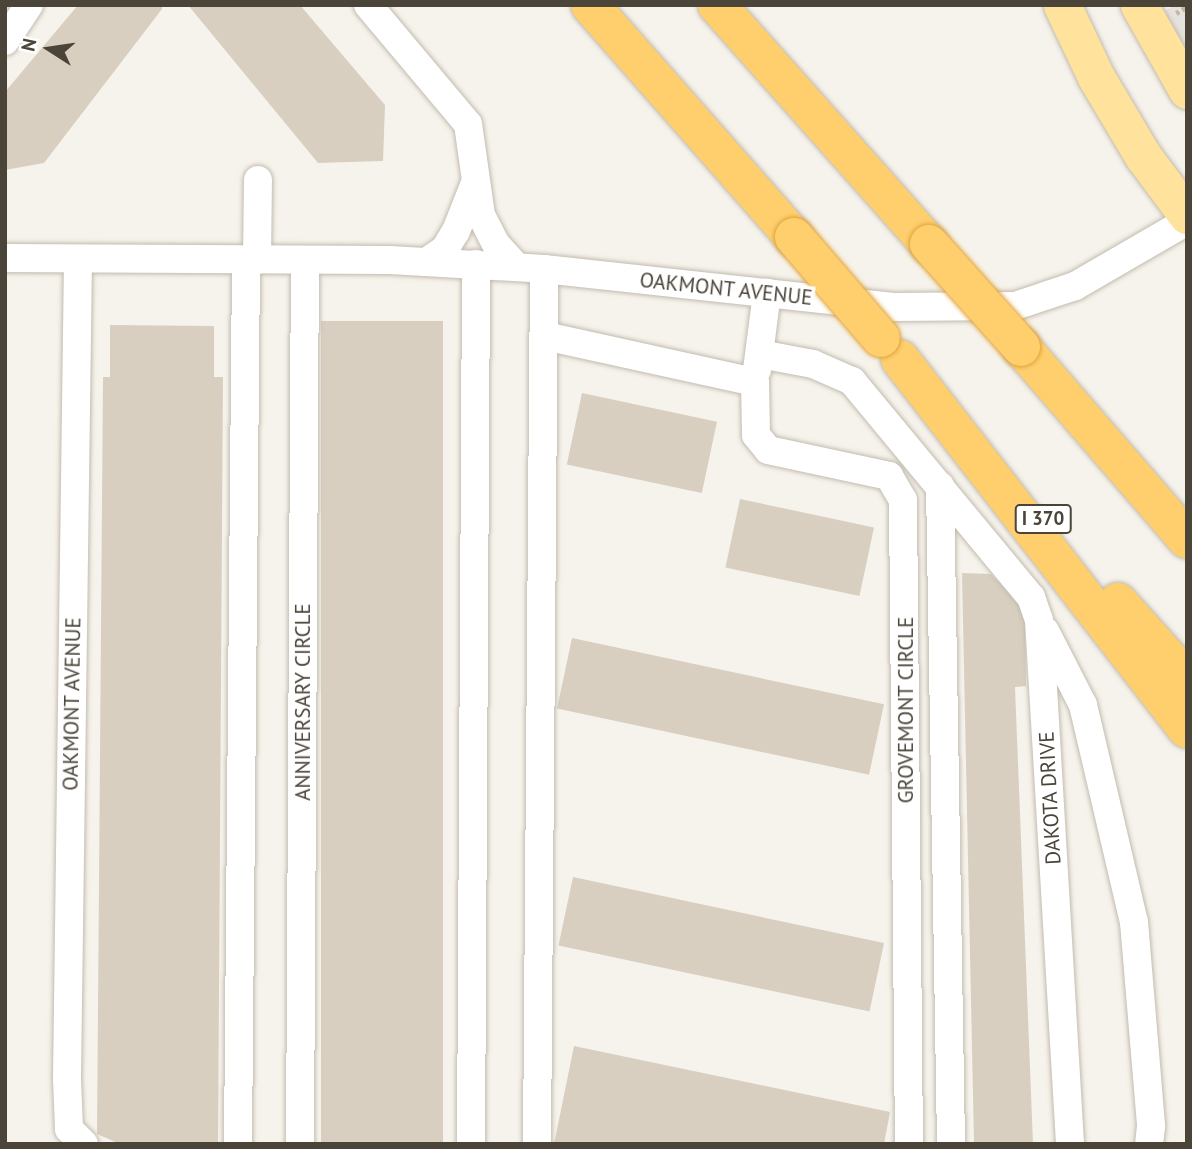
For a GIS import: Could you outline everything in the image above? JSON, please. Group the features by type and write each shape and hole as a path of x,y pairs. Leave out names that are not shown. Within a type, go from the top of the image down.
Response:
{"highway":[{"name":"I 370","path":"590,5 890,348 1187,679"},
{"path":"717,5 1021,347 1187,539"},
{"path":"890,348 1187,729"}],"main road":[{"path":"1062,5 1096,77 1143,156 1187,215"},
{"path":"1139,5 1187,90"}],"street":[{"path":"5,41 29,5"},
{"path":"368,5 468,124 484,221 531,268 545,336 537,869 537,1144"},
{"path":"238,1144 251,260 258,180"},
{"path":"426,262 445,249 456,231 476,181"},
{"name":"OAKMONT AVENUE","path":"5,258 476,264 891,307 1016,306 1075,286 1187,221"},
{"name":"OAKMONT AVENUE","path":"78,259 67,1079 69,1129 84,1144"},
{"name":"ANNIVERSARY CIRCLE","path":"300,1144 306,260"},
{"path":"471,1144 476,264"},
{"name":"GROVEMONT CIRCLE","path":"767,293 755,382 753,416 757,435 768,450 889,476 903,500 909,1144"},
{"path":"545,336 755,382"},
{"name":"DAKOTA DRIVE","path":"760,354 813,364 852,381 1031,597 1039,620 1070,1144"},
{"path":"940,486 951,1144"},
{"path":"1039,620 1083,705 1134,922 1151,1126 1149,1144"}],"shaded area":[{"path":"1175,5 1187,5 1187,60 1159,14"}],"building":[{"path":"78,5 162,5 162,9 44,163 5,170 5,92"},
{"path":"188,5 300,5 385,105 383,161 318,163"},
{"path":"321,321 443,321 443,1144 321,1144"},
{"path":"110,325 214,326 214,377 223,377 218,1144 120,1144 97,1134 103,377 110,377"},
{"path":"582,393 717,422 702,493 567,464"},
{"path":"740,499 874,527 859,596 725,567"},
{"path":"962,573 991,574 1025,610 1026,686 1015,687 1033,1144 974,1144"},
{"path":"572,638 884,704 869,775 557,708"},
{"path":"573,877 884,943 869,1012 558,945"},
{"path":"574,1046 890,1112 884,1144 554,1144"}]}
